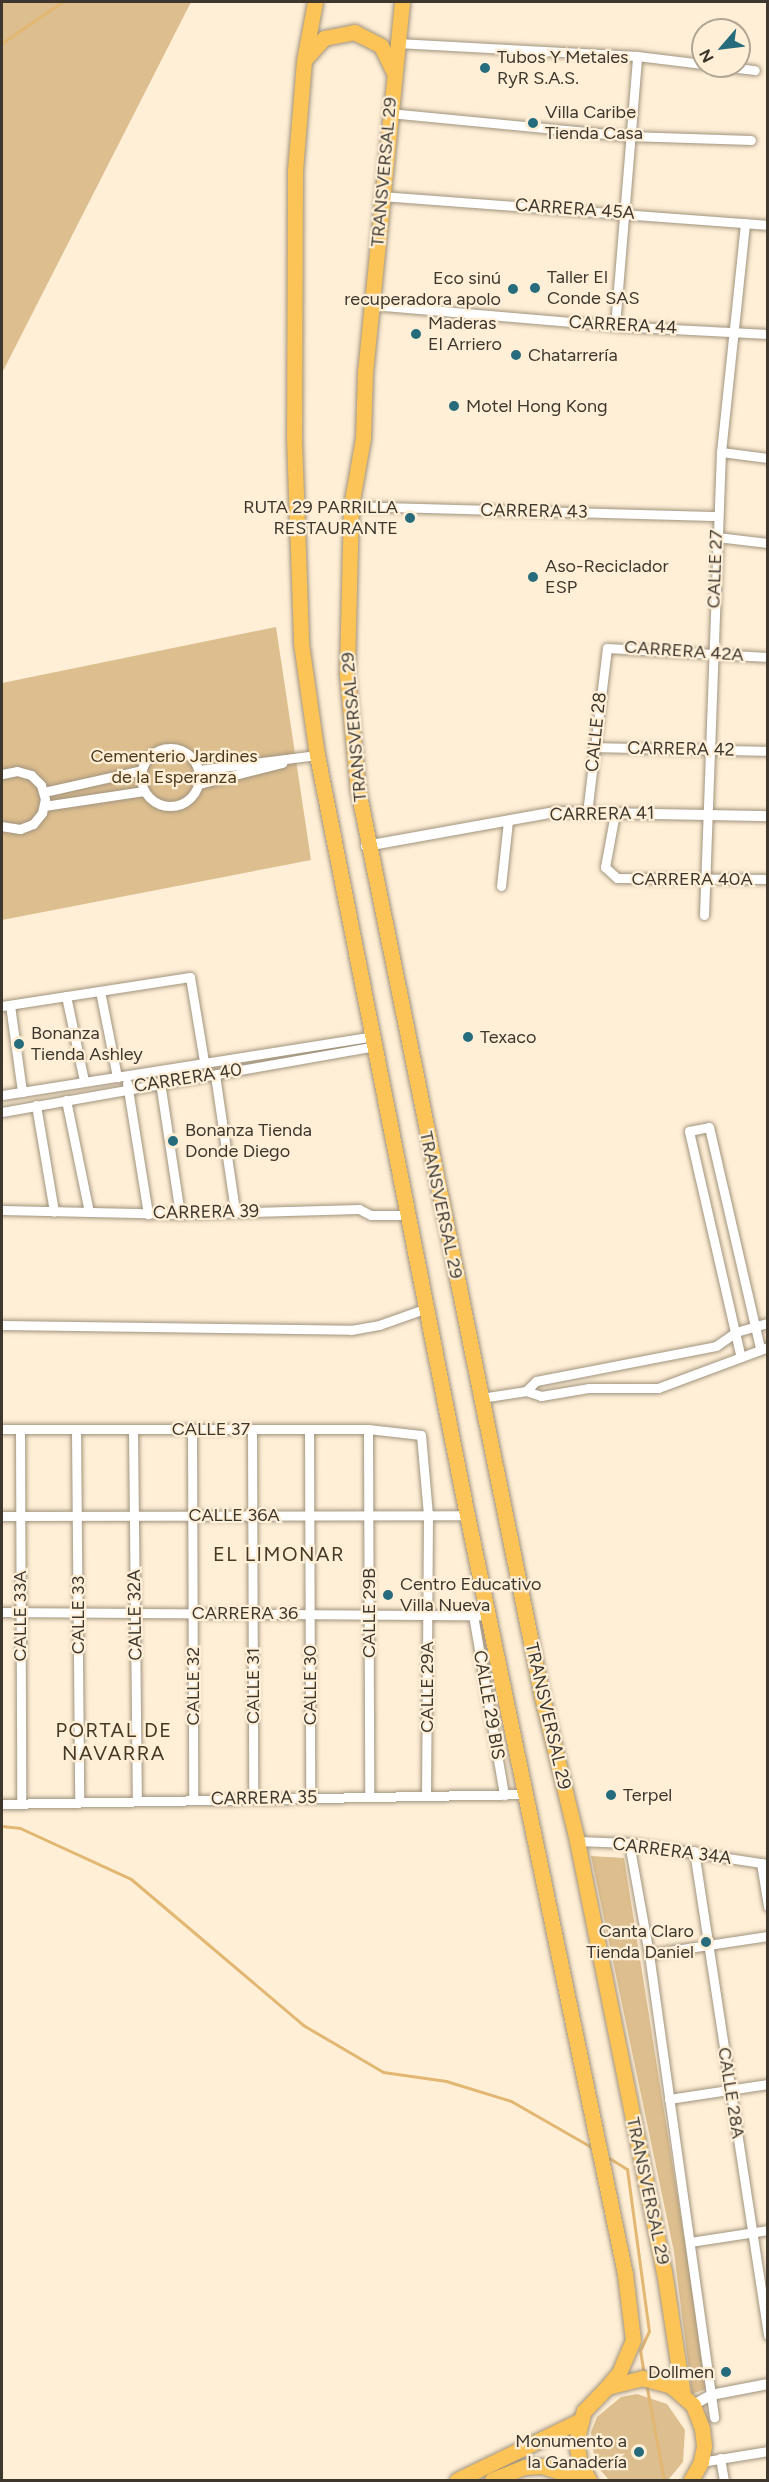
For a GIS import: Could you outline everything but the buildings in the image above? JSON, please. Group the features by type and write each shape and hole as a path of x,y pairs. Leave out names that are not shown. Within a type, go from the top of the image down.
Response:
{"highway":[{"name":"TRANSVERSAL 29","path":"315,2 304,62 295,170 294,438 301,643 317,755 467,1515 481,1615 527,1794 632,2317 633,2340 626,2358 607,2387 590,2401 579,2421"},
{"name":"TRANSVERSAL 29","path":"402,2 389,113 363,438 351,506 347,674 366,846 542,1697 577,1841 688,2400 702,2428 701,2462"},
{"path":"304,62 324,38 354,32 381,46 393,74"},
{"path":"607,2387 642,2378 671,2386 688,2400"},
{"path":"457,2481 579,2421 577,2453 587,2481"},
{"path":"691,2481 701,2462"},
{"path":"492,2481 525,2467 542,2466 587,2481"}],"street":[{"path":"397,43 637,56 691,63"},
{"path":"615,326 625,212 628,136 637,56"},
{"path":"751,70 755,70"},
{"path":"389,113 628,136 751,140"},
{"name":"CARRERA 45A","path":"382,196 625,212 768,225"},
{"name":"CALLE 27","path":"704,915 707,750 717,516 721,452 745,223"},
{"name":"CARRERA 44","path":"372,305 615,326 734,330 768,334"},
{"path":"721,452 768,458"},
{"name":"CARRERA 43","path":"351,506 717,516"},
{"path":"717,537 768,543"},
{"name":"CARRERA 42A","path":"604,652 611,646 768,657"},
{"name":"CALLE 28","path":"588,813 604,652"},
{"name":"CARRERA 42","path":"594,747 768,751"},
{"path":"166,748 187,753 199,770 199,784 192,797 174,807 160,805 144,791 142,770 148,758 166,748"},
{"path":"199,770 317,755"},
{"path":"199,784 252,774 296,758"},
{"path":"250,762 252,774"},
{"path":"44,792 142,770"},
{"path":"2,774 24,772 36,780 44,792 44,806 38,819 27,827 2,826"},
{"path":"112,777 115,795"},
{"path":"44,806 144,791"},
{"name":"CARRERA 41","path":"366,846 555,812 705,812 768,816"},
{"name":"CARRERA 40A","path":"615,813 605,867 616,878 768,879"},
{"path":"501,886 508,821"},
{"path":"22,1092 6,1006 66,996 190,977 204,1062"},
{"path":"100,991 121,1076 128,1087 148,1214"},
{"path":"66,996 84,1082"},
{"name":"CARRERA 40","path":"2,1095 204,1062 374,1041"},
{"name":"CARRERA 40","path":"2,1112 128,1087 214,1075 374,1041"},
{"path":"214,1075 235,1212"},
{"path":"160,1082 180,1214"},
{"path":"66,1100 89,1212"},
{"path":"36,1105 54,1211"},
{"path":"481,1398 526,1391 541,1396 589,1388 658,1388 740,1354 764,1347 754,1326 709,1127 689,1131 740,1354"},
{"name":"CARRERA 39","path":"2,1210 180,1214 359,1209 379,1216 408,1215"},
{"path":"713,1235 732,1229"},
{"path":"2,1325 351,1330 379,1325 427,1308"},
{"path":"526,1391 536,1381 716,1346 736,1332 768,1323"},
{"name":"CALLE 37","path":"2,1429 309,1429 368,1430 421,1436"},
{"name":"CALLE 33A","path":"20,1429 21,1803"},
{"name":"CALLE 33","path":"76,1429 79,1801"},
{"name":"CALLE 32A","path":"133,1429 137,1800"},
{"name":"CALLE 32","path":"192,1429 193,1799"},
{"name":"CALLE 31","path":"252,1429 253,1799"},
{"name":"CALLE 30","path":"309,1429 310,1798"},
{"name":"CALLE 29B","path":"368,1430 369,1797"},
{"name":"CALLE 29A","path":"421,1436 428,1515 426,1796"},
{"name":"CALLE 36A","path":"2,1516 467,1515"},
{"name":"CARRERA 36","path":"2,1612 481,1615"},
{"name":"CALLE 29 BIS","path":"481,1615 504,1795"},
{"name":"CARRERA 35","path":"2,1804 527,1794"},
{"name":"CARRERA 34A","path":"577,1841 629,1843 764,1863"},
{"path":"629,1843 649,1954 714,2417"},
{"name":"CALLE 28A","path":"694,1851 768,2335"},
{"path":"764,1863 768,1906"},
{"path":"649,1954 768,1936"},
{"path":"669,2099 768,2084"},
{"path":"690,2242 768,2230"},
{"path":"688,2400 768,2384"},
{"path":"701,2462 768,2451"},
{"path":"720,2458 724,2481"},
{"path":"448,2481 481,2468"}],"green space":[{"path":"2,2 191,2 2,373"},
{"name":"Cementerio Jardines de la Esperanza","path":"276,627 311,860 2,920 2,683"},
{"path":"591,1856 624,1858 708,2388 692,2394 674,2252"},
{"path":"637,2394 667,2404 685,2430 683,2462 668,2480 609,2480 595,2464 591,2432 597,2417 621,2397"}],"waterway":[{"path":"2,43 62,2"},
{"path":"2,1826 20,1828 131,1879 303,2025 383,2072 446,2081 511,2101 593,2148"},
{"path":"606,2156 627,2169 649,2331 640,2350 644,2374"},
{"path":"646,2383 664,2480"}],"place":[{"name":"Tubos Y Metales RyR S.A.S.","path":"485,68"},
{"name":"Villa Caribe Tienda Casa","path":"533,123"},
{"name":"Taller El Conde SAS","path":"535,288"},
{"name":"Eco sinú recuperadora apolo","path":"513,289"},
{"name":"Maderas El Arriero","path":"416,334"},
{"name":"Chatarrería","path":"516,355"},
{"name":"Motel Hong Kong","path":"454,406"},
{"name":"RUTA 29 PARRILLA RESTAURANTE","path":"410,518"},
{"name":"Aso-Reciclador ESP","path":"533,577"},
{"name":"Texaco","path":"468,1037"},
{"name":"Bonanza Tienda Ashley","path":"19,1044"},
{"name":"Bonanza Tienda Donde Diego","path":"173,1141"},
{"name":"Centro Educativo Villa Nueva","path":"388,1595"},
{"name":"Terpel","path":"611,1795"},
{"name":"Canta Claro Tienda Daniel","path":"706,1942"},
{"name":"Dollmen","path":"726,2372"},
{"name":"Monumento a la Ganadería","path":"639,2452"}],"district":[{"name":"EL LIMONAR","path":"279,1554"},
{"name":"PORTAL DE NAVARRA","path":"114,1742"}]}
